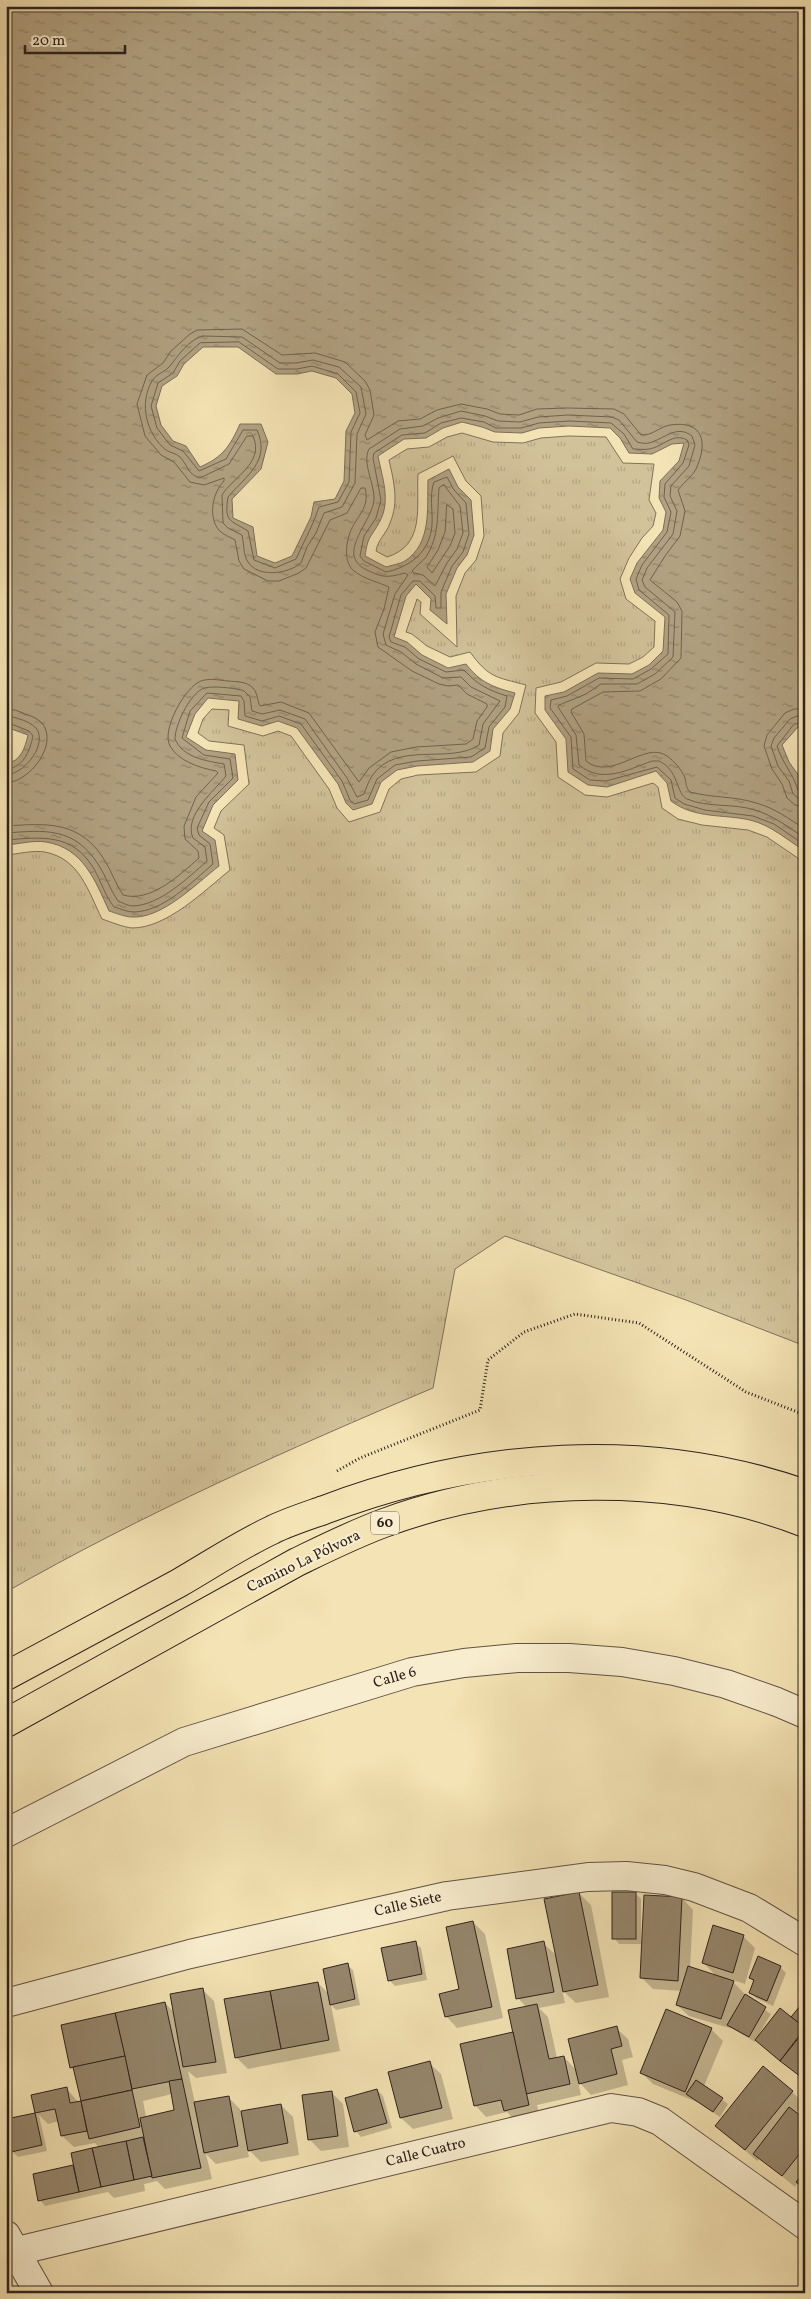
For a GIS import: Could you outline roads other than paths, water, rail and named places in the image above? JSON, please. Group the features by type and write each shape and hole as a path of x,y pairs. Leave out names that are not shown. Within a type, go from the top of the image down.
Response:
{"highway":[{"name":"60","path":"6,1676 272,1529 358,1497 413,1480 507,1464 583,1459 641,1461 695,1467 747,1478 805,1494"},
{"name":"Camino La Pólvora","path":"6,1723 297,1562 340,1541 385,1523 431,1509 483,1497 535,1489 588,1486 634,1487 696,1494 750,1506 805,1523"}],"street":[{"name":"Calle 6","path":"6,1833 184,1742 412,1672 464,1663 517,1658 560,1658 622,1662 674,1671 726,1684 805,1714"},
{"name":"Calle Siete","path":"6,2003 190,1954 447,1896 588,1877 626,1876 665,1880 694,1887 749,1908 805,1942"},
{"name":"Calle Cuatro","path":"12,2243 612,2108 638,2112 660,2121 805,2226"},
{"path":"12,2243 40,2293"}],"water":[{"path":"6,6 805,6 805,728 798,727 782,745 789,762 799,776 805,796 805,851 758,822 709,815 680,807 671,801 667,783 656,771 607,787 588,785 568,772 566,739 545,710 545,696 564,692 598,673 632,674 649,665 663,651 665,617 635,593 630,579 637,563 663,530 666,512 659,498 660,481 679,461 684,443 672,444 652,454 629,453 620,438 610,428 569,426 539,428 522,433 495,432 462,422 443,428 426,438 404,439 378,456 385,489 385,505 380,521 369,540 365,556 386,567 405,561 414,554 420,545 426,524 428,480 449,469 458,487 471,500 474,535 467,555 457,568 446,594 447,624 430,610 431,599 416,584 406,596 394,637 407,642 422,655 448,668 466,664 487,683 515,693 510,709 493,729 490,751 473,762 417,766 397,770 381,782 372,804 353,810 346,803 338,784 297,728 278,721 262,726 238,719 239,701 208,698 195,714 186,737 206,750 235,754 238,780 213,805 202,831 215,840 219,866 167,906 143,916 129,917 109,911 93,877 86,867 79,858 59,845 46,842 31,842 6,845 6,764 19,757 24,749 28,735 6,727","holes":["203,347 238,347 276,374 297,374 312,371 336,378 352,394 355,413 346,431 344,481 335,499 314,502 311,517 292,556 275,563 257,556 253,527 233,518 232,499 261,469 268,442 261,424 240,424 225,450 215,459 200,467 186,446 173,441 161,425 156,406 162,386 177,376 184,364"]}]}
